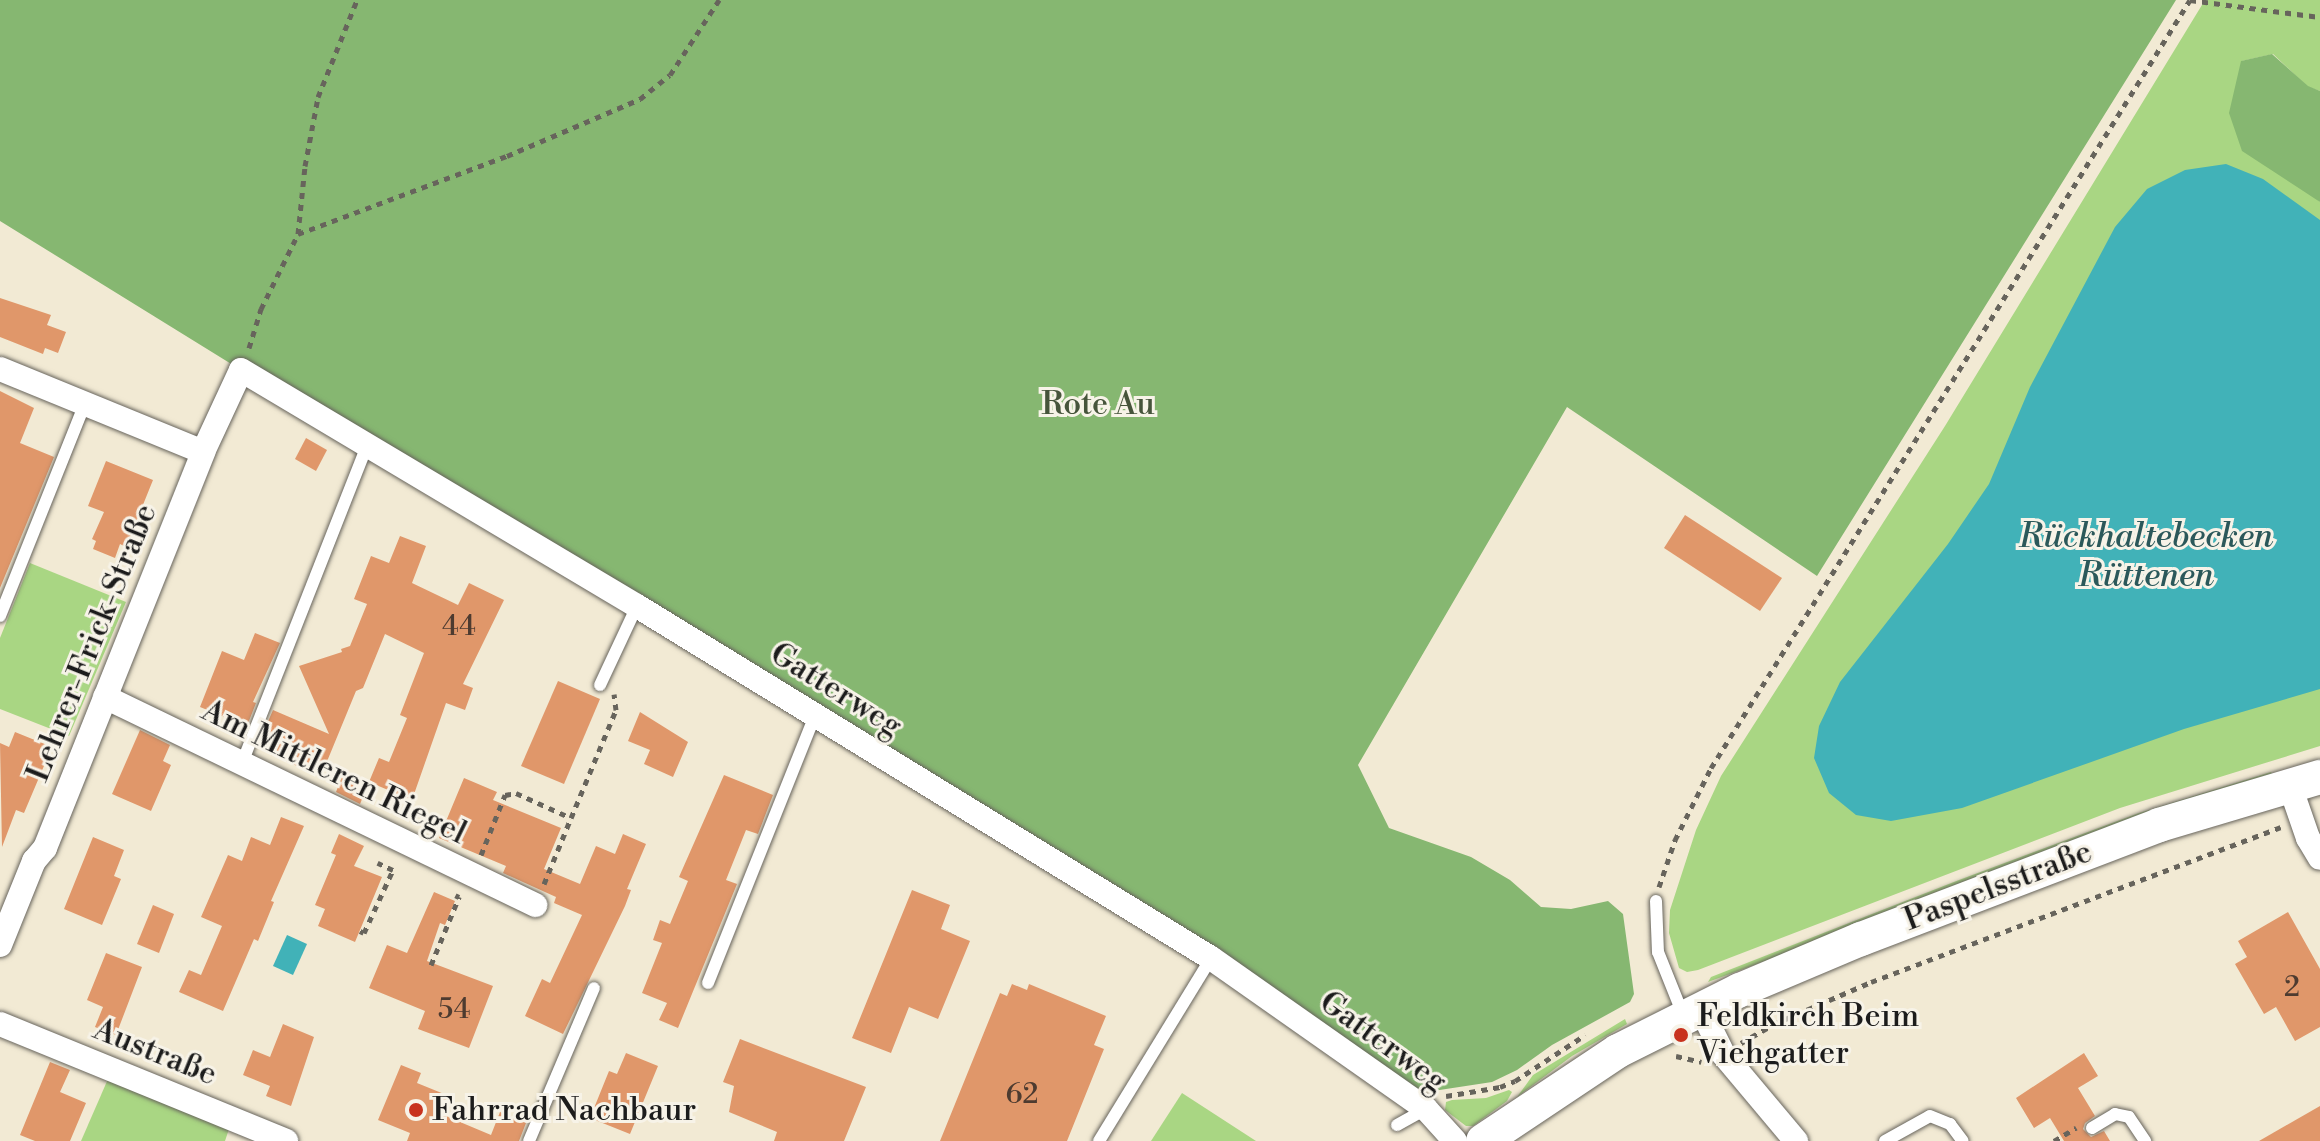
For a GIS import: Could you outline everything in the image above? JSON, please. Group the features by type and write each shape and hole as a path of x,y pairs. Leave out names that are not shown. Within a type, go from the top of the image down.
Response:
{"main road":[{"name":"Paspelsstraße","path":"1483,1141 1618,1051 1693,1013 1861,939 2159,825 2305,782"}],"street":[{"path":"0,369 203,452 241,370"},
{"name":"Gatterweg","path":"241,370 637,606 1211,958 1247,994 1426,1109 1455,1141"},
{"name":"Lehrer-Frick-Straße","path":"0,945 34,861 45,848 203,452"},
{"name":"Am Mittleren Riegel","path":"105,697 535,905"},
{"path":"2305,782 2300,820 2320,858"},
{"path":"1693,1013 1796,1141"},
{"name":"Austraße","path":"0,1024 286,1141"}],"lane":[{"path":"0,616 85,404"},
{"path":"242,763 367,445"},
{"path":"600,685 637,606"},
{"path":"708,983 815,715"},
{"path":"1656,901 1658,952 1693,1013"},
{"path":"1099,1141 1211,958"},
{"path":"529,1141 594,988"},
{"path":"1397,1125 1426,1109"},
{"path":"2092,1128 2115,1114 2129,1117 2145,1141"},
{"path":"1885,1141 1930,1116 1950,1124 1963,1141"}],"path":[{"path":"241,370 261,309 298,234 318,97 357,0"},
{"path":"298,234 507,156 640,99 670,75 719,0"},
{"path":"1656,901 1675,840 1711,768 2190,0 2320,17"},
{"path":"535,905 616,710 613,691 600,685"},
{"path":"473,875 505,795 516,793 571,818"},
{"path":"1736,1046 1774,1024 1871,982 2300,820"},
{"path":"360,931 364,933 393,870 378,863"},
{"path":"431,965 459,897 445,891"},
{"path":"1673,1055 1709,1064"}],"green space":[{"name":"Rote Au","path":"0,0 2176,0 1817,576 1567,407 1358,765 1389,828 1471,857 1510,880 1541,907 1571,909 1608,901 1623,914 1634,994 1630,1002 1552,1045 1517,1070 1492,1082 1433,1091 1414,1089 1219,949 241,370 0,221"},
{"name":"Rückhaltebecken Rüttenen","path":"2205,0 2320,0 2320,91 2308,87 2273,54 2242,61 2230,113 2320,202 2320,746 2120,808 1698,970 1687,972 1679,968 1669,933 1670,910 1696,830 1721,776 1945,426"},
{"path":"2272,54 2308,86 2320,91 2320,202 2242,151 2229,113 2241,61"},
{"path":"30,563 126,602 69,736 0,709 0,638"},
{"path":"2271,772 2273,775 1708,982 1711,977 1959,880 2139,813"},
{"path":"1625,1019 1627,1024 1572,1056 1517,1097 1533,1075"},
{"path":"108,1079 229,1129 225,1141 81,1141"},
{"path":"1509,1090 1512,1092 1507,1101 1473,1126 1466,1126 1445,1110 1446,1102 1452,1100 1486,1098"},
{"path":"1182,1093 1256,1141 1151,1141"}],"water":[{"name":"Rückhaltebecken Rüttenen","path":"2226,164 2263,179 2320,220 2320,689 2184,729 1962,808 1891,821 1856,815 1829,793 1814,758 1819,726 1840,682 1948,544 1989,484 2030,387 2115,227 2147,189 2185,170"},
{"path":"287,935 307,944 293,975 273,966"}],"building":[{"path":"0,298 51,315 47,325 66,332 58,353 45,348 43,354 0,337"},
{"path":"0,391 34,408 20,443 54,457 0,588"},
{"path":"306,438 327,450 316,471 295,459"},
{"path":"106,461 153,480 126,547 120,544 115,558 93,549 96,541 92,539 104,512 88,506"},
{"path":"1685,515 1782,578 1760,611 1664,548"},
{"path":"400,536 426,546 412,583 458,605 469,583 504,600 463,684 473,688 465,710 446,703 412,800 369,782 379,758 389,762 407,718 400,715 424,653 385,634 363,688 356,691 321,776 271,755 277,739 263,733 273,710 329,734 299,666 342,652 341,649 350,646 367,604 354,599 371,556 389,563"},
{"path":"255,633 280,643 253,702 256,703 247,726 200,707 222,651 244,660"},
{"path":"558,681 600,699 564,784 521,766"},
{"path":"640,712 688,742 673,777 644,764 650,750 628,741"},
{"path":"140,730 170,745 163,761 171,765 151,811 112,794"},
{"path":"15,732 52,747 24,813 16,810 2,847 0,743 9,747"},
{"path":"344,772 369,782 360,804 336,792"},
{"path":"724,775 773,795 758,834 746,830 726,880 737,884 678,1028 659,1020 667,1003 642,993 662,943 653,940 660,920 670,924 688,881 679,877"},
{"path":"464,778 497,792 493,800 561,828 544,869 580,884 596,846 615,854 623,834 646,844 627,889 631,890 625,906 563,1034 525,1016 542,979 550,983 582,915 554,903 556,897 503,873 506,866 439,838"},
{"path":"281,817 304,826 271,901 274,902 258,941 254,939 223,1011 179,992 189,970 201,975 222,926 201,917 228,855 242,861 251,837 270,845"},
{"path":"339,834 364,846 354,866 382,877 355,942 318,926 325,909 315,905 336,855 331,853"},
{"path":"93,837 124,850 114,876 121,879 102,925 64,909"},
{"path":"912,890 950,905 941,929 970,941 938,1019 909,1007 891,1053 852,1038"},
{"path":"434,892 455,901 445,925 440,923 427,961 493,986 469,1048 418,1029 425,1011 369,988 387,945 407,953"},
{"path":"153,905 174,914 159,953 137,944"},
{"path":"2288,912 2320,969 2320,1027 2295,1041 2276,1007 2264,1014 2235,964 2247,957 2238,941"},
{"path":"106,953 142,967 116,1035 95,1027 103,1007 87,1000"},
{"path":"1012,984 1027,990 1029,984 1106,1016 1094,1045 1104,1049 1067,1141 940,1141 1000,993 1007,996"},
{"path":"283,1024 314,1037 291,1106 266,1096 270,1086 243,1075 253,1050 270,1057"},
{"path":"740,1039 866,1087 844,1141 774,1141 777,1132 729,1112 734,1086 723,1082"},
{"path":"626,1053 658,1066 630,1134 590,1118 609,1071 617,1074"},
{"path":"2084,1053 2098,1076 2078,1088 2095,1116 2085,1123 2083,1129 2091,1137 2104,1131 2110,1141 2064,1141 2050,1118 2034,1128 2016,1098"},
{"path":"50,1062 70,1070 60,1092 86,1103 70,1141 35,1141 20,1135"},
{"path":"401,1065 421,1073 417,1083 449,1096 441,1114 491,1135 500,1112 526,1123 519,1141 407,1141 410,1133 378,1120"},
{"path":"2320,1106 2320,1141 2259,1141"}],"place":[{"name":"Feldkirch Beim Viehgatter","path":"1681,1035"},
{"name":"Fahrrad Nachbaur","path":"416,1110"}]}
